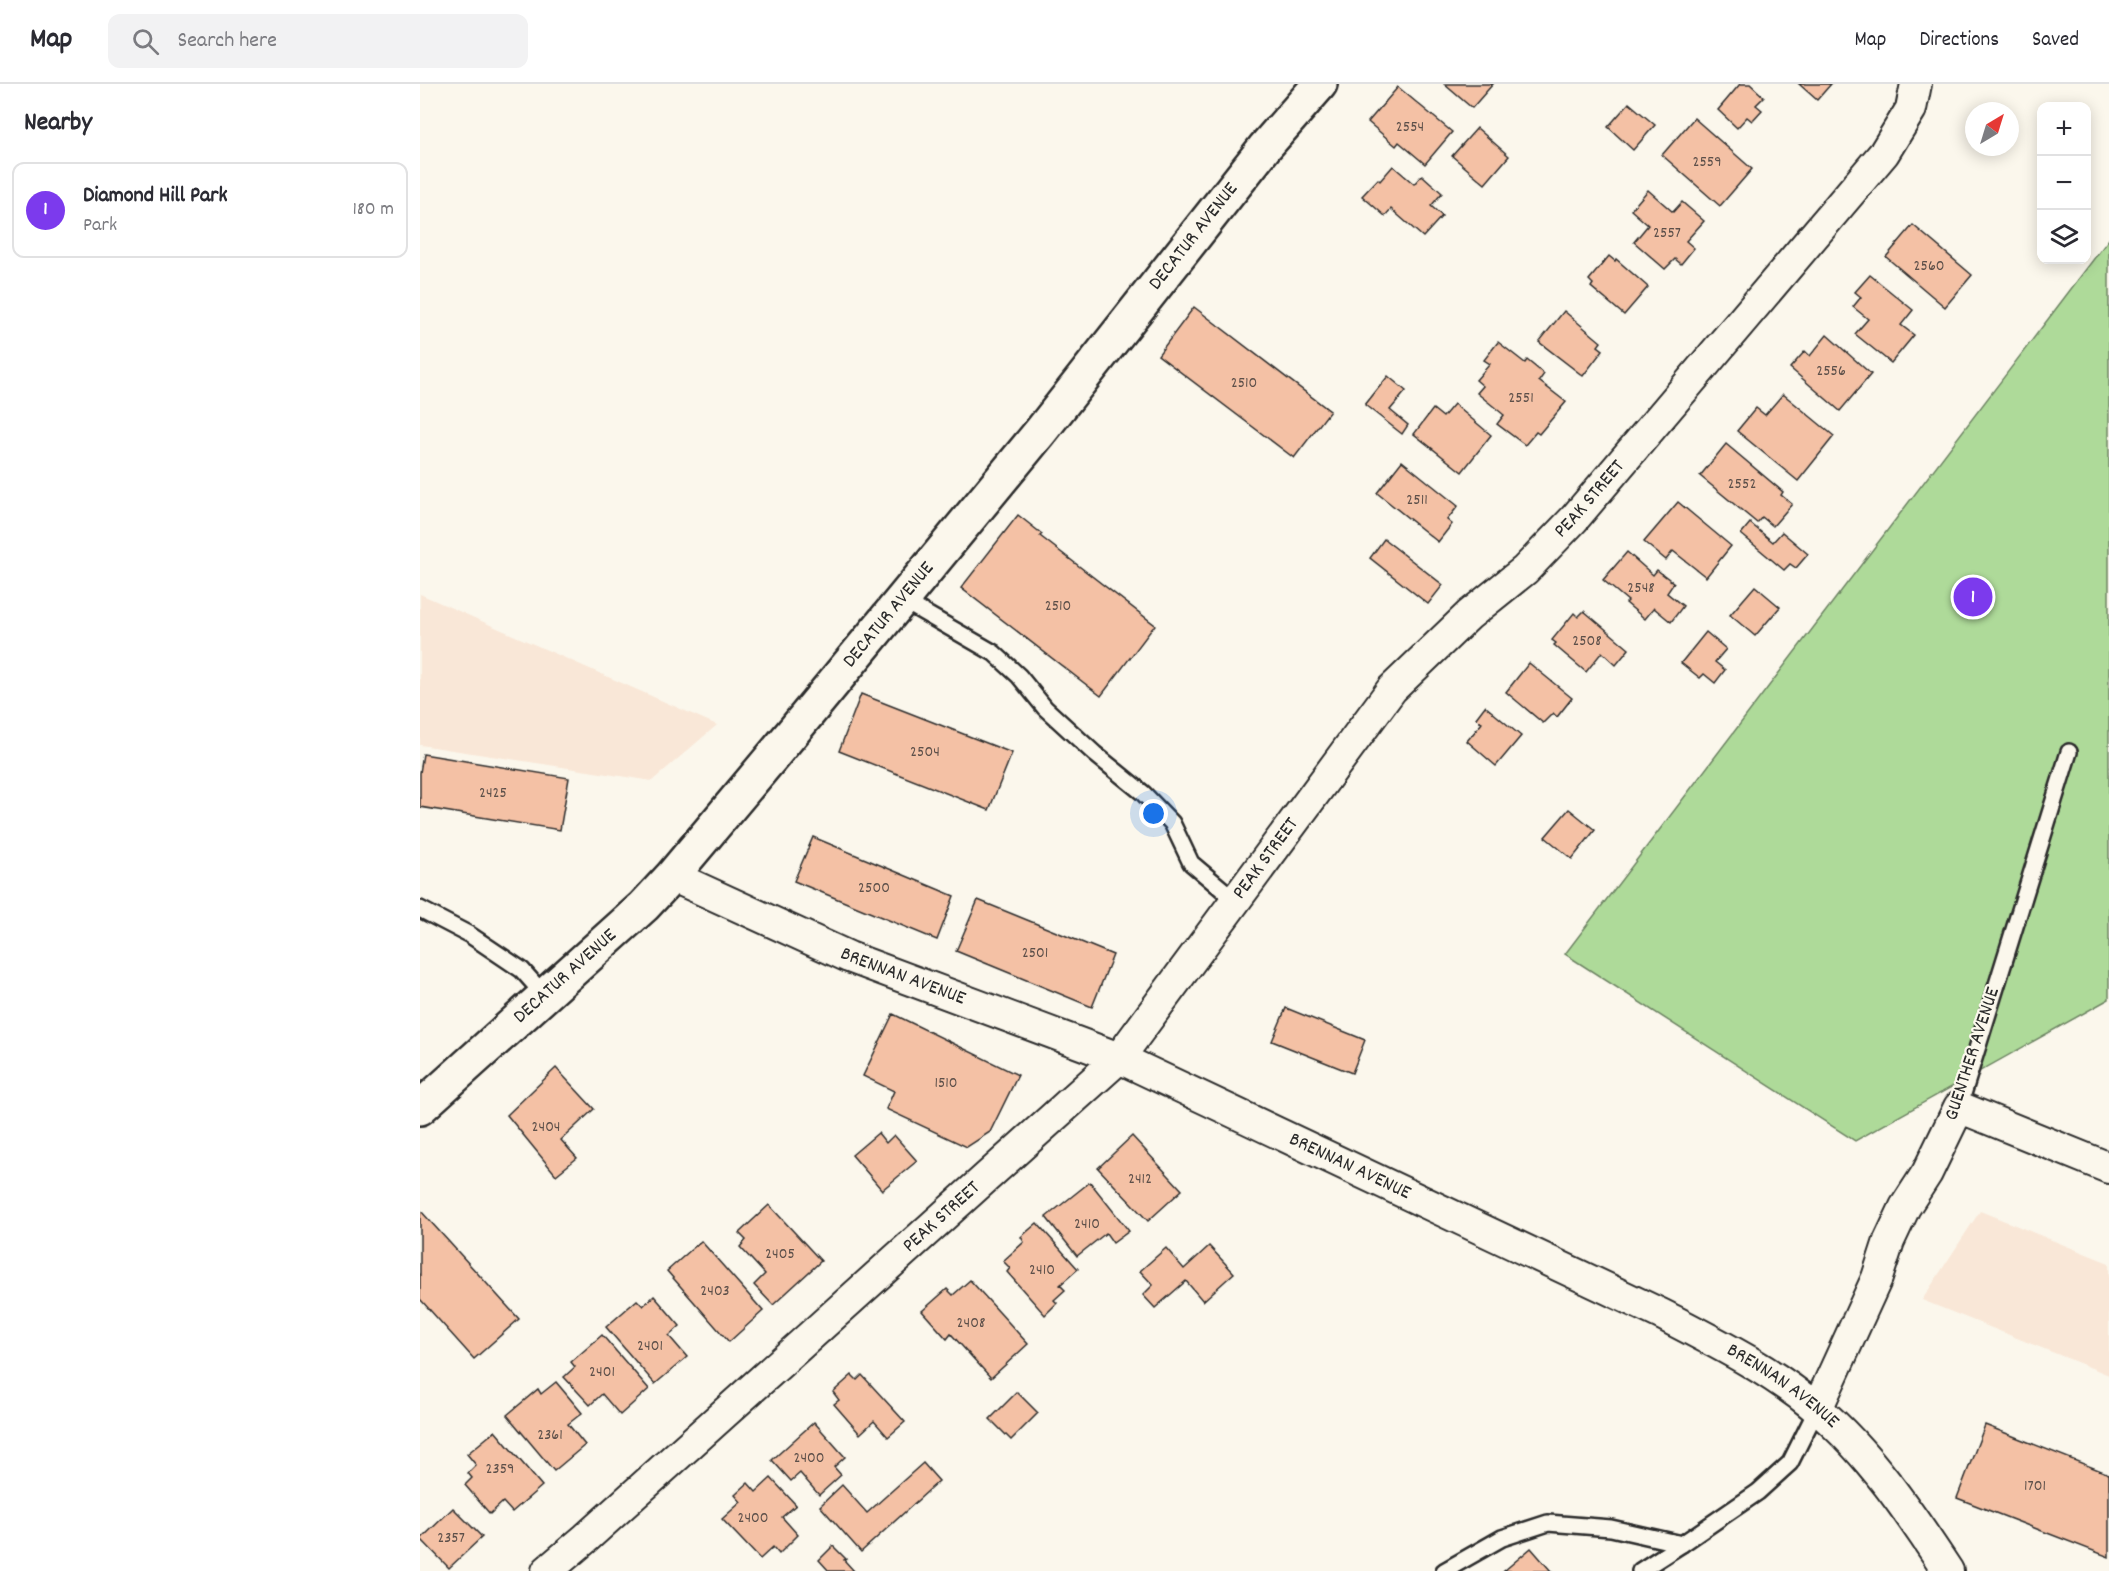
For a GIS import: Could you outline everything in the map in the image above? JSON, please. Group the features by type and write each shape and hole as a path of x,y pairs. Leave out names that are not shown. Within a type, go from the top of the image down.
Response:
{"main road":[{"name":"DECATUR AVENUE","path":"420,1108 644,906 672,876 1034,440 1265,147 1320,84"}],"street":[{"name":"PEAK STREET","path":"547,1571 586,1539 1119,1058 1392,689 1469,615 1525,570 1574,519 1884,153 1911,109 1916,86"},
{"name":"BRENNAN AVENUE","path":"672,876 849,957 1119,1058 1662,1314 1748,1359 1817,1409 1875,1468 1948,1571"},
{"path":"1959,1107 2109,1168"},
{"name":"GUENTHER AVENUE","path":"1817,1409 1877,1278 1889,1242 1905,1207 1927,1173 1959,1107"}],"lane":[{"path":"902,600 994,653 1019,676 1045,708 1150,800 1172,823 1191,863 1235,900"},
{"name":"GUENTHER AVENUE","path":"1959,1107 2068,752"},
{"path":"420,909 470,935 522,970 545,996"},
{"path":"1640,1571 1758,1491 1790,1463 1817,1409"},
{"path":"1444,1571 1502,1538 1548,1524 1611,1528 1682,1544"}],"shaded area":[{"path":"420,594 717,725 652,781 420,745"},
{"path":"1980,1211 2109,1263 2109,1375 1922,1300"}],"green space":[{"path":"2109,239 2109,999 1855,1141 1565,954"}],"building":[{"path":"1444,84 1493,84 1472,108"},
{"path":"1740,84 1750,84 1764,97 1756,105 1762,110 1752,121 1747,117 1737,128 1718,110"},
{"path":"1799,84 1831,84 1817,100"},
{"path":"1398,87 1452,132 1425,164 1399,142 1396,146 1368,122"},
{"path":"1629,103 1655,125 1633,150 1608,127"},
{"path":"1694,118 1752,169 1720,206 1662,155"},
{"path":"1477,128 1509,156 1485,184 1452,156"},
{"path":"1393,166 1414,184 1422,175 1442,193 1431,206 1442,216 1423,237 1391,209 1385,216 1362,196"},
{"path":"1648,190 1673,212 1682,202 1704,221 1686,241 1694,248 1681,264 1675,259 1665,269 1634,242 1648,225 1631,210"},
{"path":"1913,225 1972,275 1945,307 1886,257"},
{"path":"1609,256 1615,261 1616,259 1648,287 1624,315 1591,287 1593,284 1589,280"},
{"path":"1870,275 1913,310 1901,325 1914,335 1891,363 1855,334 1868,319 1853,307 1861,297 1855,292"},
{"path":"1194,307 1330,411 1294,458 1158,355"},
{"path":"1564,311 1601,342 1598,346 1603,350 1583,376 1539,342"},
{"path":"1827,335 1871,374 1840,411 1790,368 1805,351 1810,356"},
{"path":"1498,342 1525,363 1527,360 1544,374 1539,381 1566,402 1539,434 1536,432 1525,445 1497,424 1504,415 1477,393 1483,386 1476,380 1490,364 1484,360"},
{"path":"1388,376 1406,391 1390,410 1408,425 1402,434 1365,405"},
{"path":"1783,394 1834,436 1798,481 1737,431 1756,408 1765,415"},
{"path":"1454,404 1491,435 1462,472 1414,434 1433,409 1443,417"},
{"path":"1726,444 1783,492 1781,495 1792,504 1773,526 1762,517 1757,523 1700,476"},
{"path":"1402,461 1458,506 1447,520 1452,524 1438,542 1377,493"},
{"path":"1678,502 1731,546 1706,577 1673,551 1666,560 1644,542"},
{"path":"1018,515 1042,534 1040,536 1155,625 1101,696 961,588"},
{"path":"1750,523 1773,542 1782,532 1808,554 1796,568 1790,564 1784,570 1741,534"},
{"path":"1384,539 1443,585 1428,604 1370,558"},
{"path":"1627,552 1653,575 1657,570 1674,583 1667,593 1683,606 1671,622 1654,608 1645,619 1603,580"},
{"path":"1755,586 1780,607 1755,636 1730,615"},
{"path":"1584,611 1629,649 1616,665 1602,652 1586,672 1554,645 1556,643 1552,640 1574,613 1578,617"},
{"path":"1706,632 1726,649 1715,662 1725,670 1715,683 1704,674 1700,678 1681,663"},
{"path":"1529,663 1572,698 1557,717 1553,713 1543,723 1506,692"},
{"path":"861,694 1012,753 989,810 839,751"},
{"path":"1485,706 1521,736 1496,766 1467,741 1482,723 1476,718"},
{"path":"423,754 569,778 560,830 420,807 420,773"},
{"path":"1569,809 1595,830 1572,859 1545,837"},
{"path":"813,837 954,896 937,940 794,881"},
{"path":"978,900 1113,955 1092,1007 956,951"},
{"path":"1286,1008 1365,1040 1352,1073 1272,1041"},
{"path":"893,1014 1018,1075 990,1132 967,1147 886,1109 894,1091 863,1076"},
{"path":"556,1068 594,1109 561,1140 577,1158 556,1175 507,1115"},
{"path":"878,1133 886,1143 894,1135 917,1161 882,1190 852,1155"},
{"path":"1132,1136 1182,1190 1148,1221 1098,1168"},
{"path":"1090,1182 1129,1231 1113,1243 1106,1233 1077,1256 1046,1217"},
{"path":"769,1205 821,1261 773,1305 754,1285 765,1274 740,1247 746,1240 739,1233"},
{"path":"420,1210 519,1319 474,1359 420,1299"},
{"path":"1037,1223 1078,1269 1060,1285 1065,1290 1054,1300 1057,1303 1045,1315 1007,1272 1010,1268 1003,1261 1024,1242 1021,1237"},
{"path":"701,1241 763,1311 729,1342 667,1271"},
{"path":"1209,1246 1234,1273 1203,1301 1186,1281 1155,1308 1143,1295 1153,1285 1140,1271 1166,1248 1184,1269"},
{"path":"970,1280 1028,1344 991,1378 951,1334 947,1339 922,1311 947,1289 953,1295"},
{"path":"654,1296 680,1326 669,1336 687,1357 655,1384 606,1327 637,1300 643,1306"},
{"path":"602,1335 649,1389 620,1415 602,1394 590,1405 564,1377 575,1367 571,1362"},
{"path":"852,1375 857,1380 862,1375 905,1422 888,1437 874,1421 860,1434 834,1404 839,1400 833,1392"},
{"path":"556,1382 582,1413 568,1424 585,1445 554,1471 507,1415 538,1389 541,1394"},
{"path":"1017,1392 1038,1413 1011,1440 990,1419"},
{"path":"814,1422 845,1457 834,1467 841,1475 819,1495 800,1473 791,1481 772,1460"},
{"path":"1985,1425 2109,1474 2109,1557 1957,1498"},
{"path":"495,1431 542,1486 512,1512 503,1502 490,1514 465,1485 472,1478 468,1473 476,1465 467,1454"},
{"path":"923,1463 939,1481 861,1552 820,1506 842,1485 867,1513"},
{"path":"771,1478 796,1505 782,1517 798,1535 779,1554 773,1547 760,1559 722,1519 741,1502 735,1495 748,1483 756,1492"},
{"path":"453,1508 482,1537 449,1568 421,1539"},
{"path":"833,1546 854,1571 829,1571 819,1560"},
{"path":"1531,1548 1551,1571 1504,1571"}],"place":[{"name":"Diamond Hill Park","path":"1973,597"}]}
